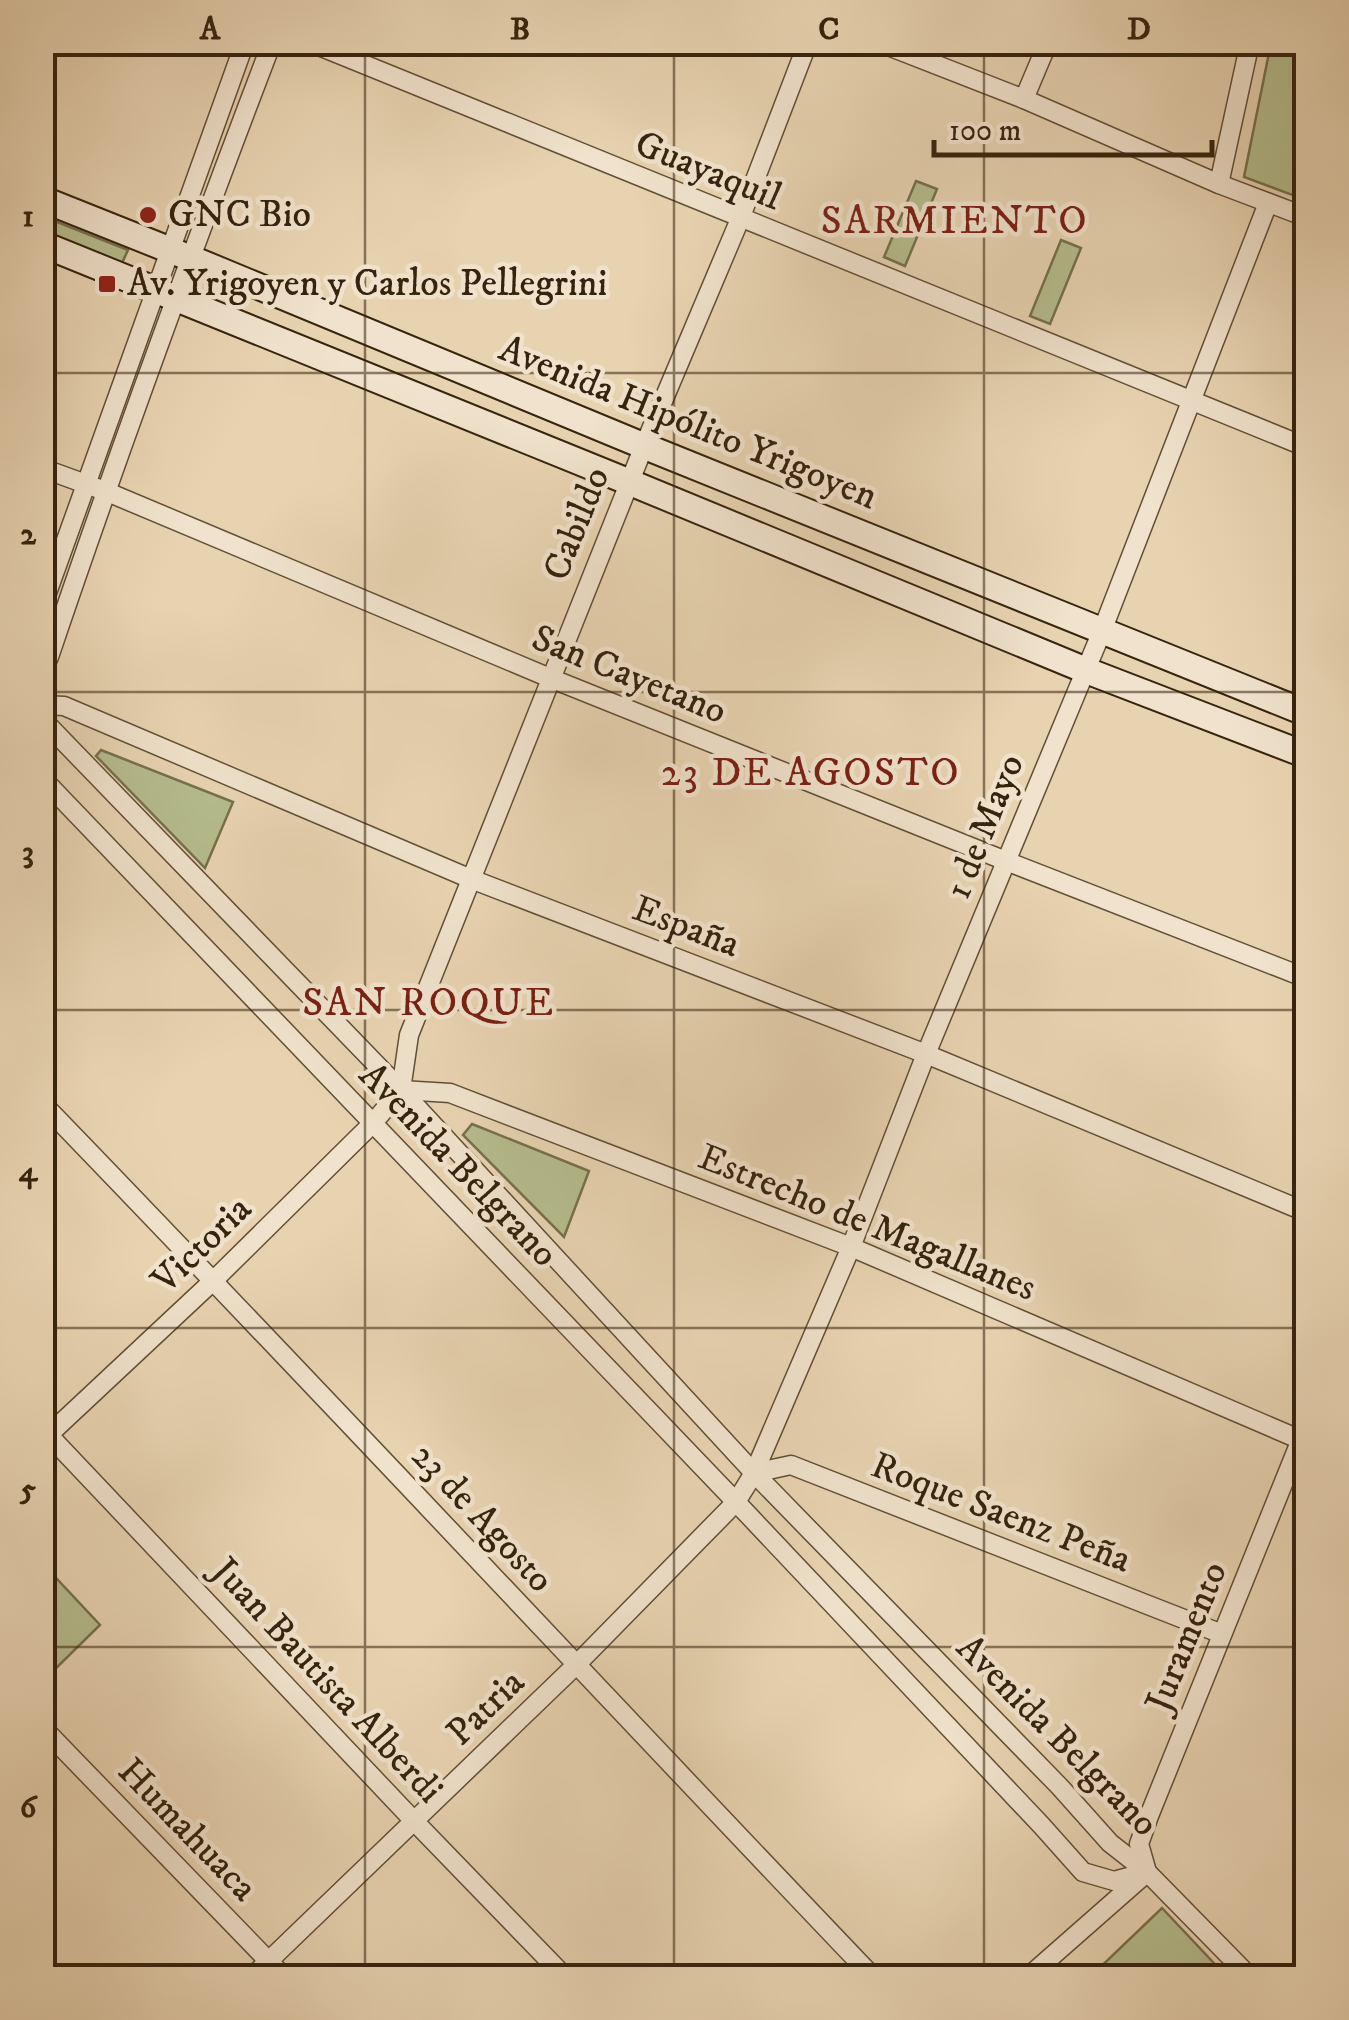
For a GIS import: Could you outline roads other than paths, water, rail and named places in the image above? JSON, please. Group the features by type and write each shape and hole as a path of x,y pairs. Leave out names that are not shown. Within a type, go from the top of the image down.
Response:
{"street":[{"path":"181,254 245,42"},
{"path":"42,607 86,484 272,42"},
{"name":"Guayaquil","path":"309,42 1306,448"},
{"name":"Cabildo","path":"402,1090 409,1035 808,42"},
{"path":"878,42 1024,99 1219,184 1306,214"},
{"path":"1024,99 1048,42"},
{"path":"1219,184 1250,42"},
{"name":"Avenida Hipólito Yrigoyen","path":"42,199 1306,713"},
{"name":"1 de Mayo","path":"754,1473 1102,630 1268,203"},
{"name":"Avenida Hipólito Yrigoyen","path":"42,244 1085,670 1306,756"},
{"path":"42,670 105,491 165,294"},
{"name":"San Cayetano","path":"42,468 550,678 1306,978"},
{"name":"España","path":"42,705 64,706 471,879 926,1054 1306,1212"},
{"name":"Avenida Belgrano","path":"42,719 402,1090 754,1473 1110,1843 1147,1872"},
{"name":"Avenida Belgrano","path":"42,778 736,1502 1083,1872 1114,1881 1147,1872"},
{"name":"Victoria","path":"45,1434 214,1280 402,1090"},
{"name":"Estrecho de Magallanes","path":"402,1090 450,1093 850,1248 1304,1433"},
{"name":"23 de Agosto","path":"42,1103 874,1978"},
{"name":"Juramento","path":"1147,1872 1140,1844 1304,1433"},
{"name":"Juan Bautista Alberdi","path":"45,1434 566,1978"},
{"name":"Roque Saenz Peña","path":"754,1473 791,1465 1222,1634"},
{"name":"Patria","path":"251,1978 576,1665 736,1502 754,1473"},
{"name":"Humahuaca","path":"42,1727 286,1978"},
{"path":"1027,1978 1147,1872 1251,1978"}],"place":[{"name":"GNC Bio","path":"148,215"},
{"name":"Av. Yrigoyen y Carlos Pellegrini","path":"107,284"}],"district":[{"name":"SARMIENTO","path":"955,222"},
{"name":"23 DE AGOSTO","path":"811,774"},
{"name":"SAN ROQUE","path":"429,1004"}]}
